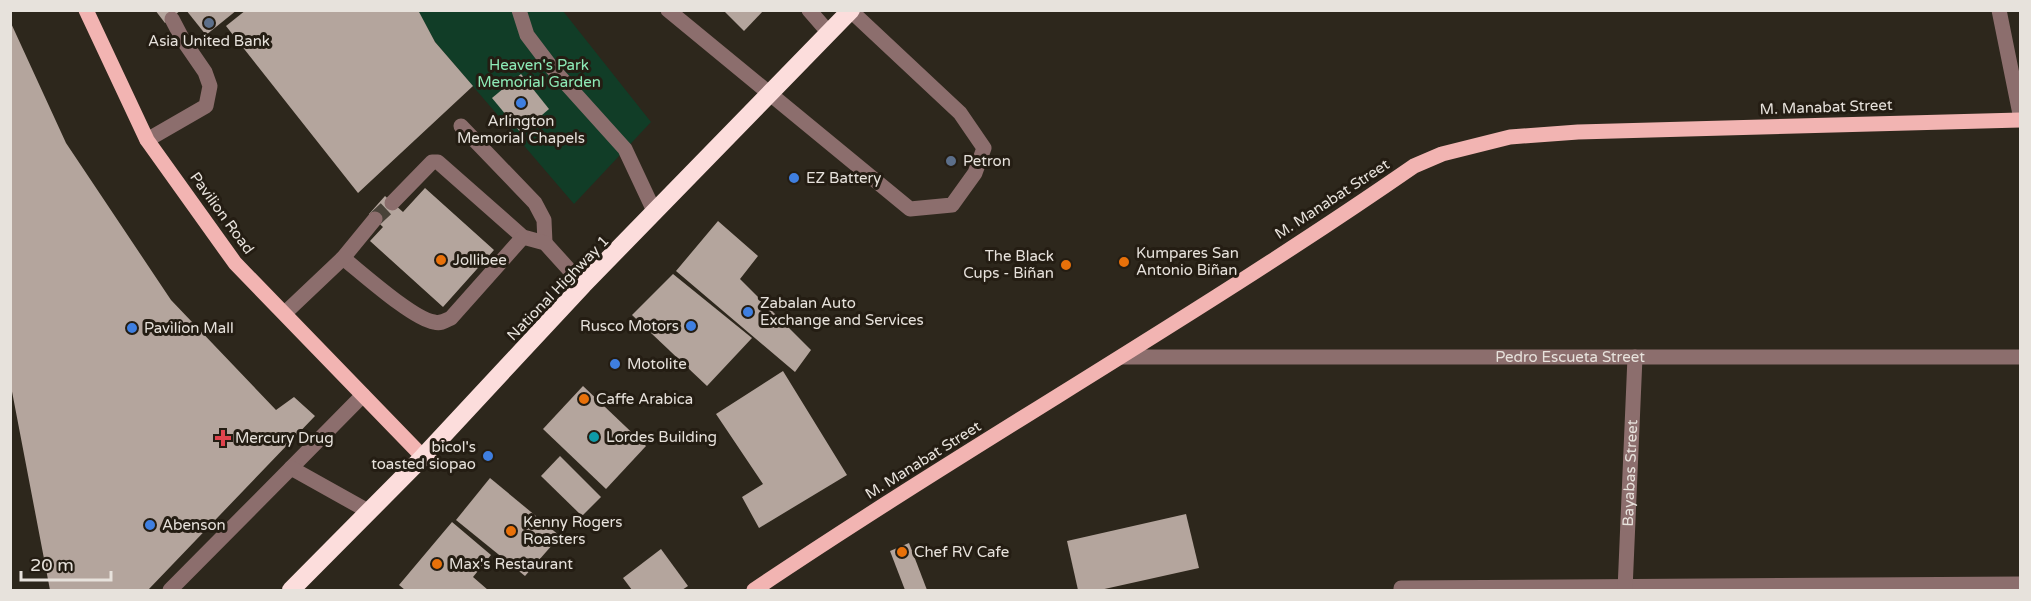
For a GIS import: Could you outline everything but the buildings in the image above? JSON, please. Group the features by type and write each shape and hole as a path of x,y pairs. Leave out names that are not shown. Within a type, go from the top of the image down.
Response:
{"highway":[{"name":"National Highway 1","path":"291,591 423,457 583,285 850,11"}],"main road":[{"name":"Pavilion Road","path":"86,10 147,140 235,263 423,457"},
{"name":"M. Manabat Street","path":"754,591 821,545 1122,357 1414,166 1442,154 1510,137 1578,132 2020,120"}],"street":[{"path":"519,10 527,35 552,68 626,149 655,213"},
{"path":"668,10 910,209 952,205 975,172 984,148 960,112 850,11"},
{"path":"809,10 829,33"},
{"path":"1999,10 2020,114"},
{"path":"147,140 206,106 210,86 205,72 172,19"},
{"path":"460,126 535,204 544,220 545,243"},
{"path":"392,203 432,162 438,162 524,237 545,243 583,285"},
{"path":"285,313 343,258 375,219"},
{"path":"343,258 417,316 442,323 451,318 524,237"},
{"name":"Pedro Escueta Street","path":"1122,357 2020,357"},
{"name":"Bayabas Street","path":"1625,589 1635,357"},
{"path":"170,591 363,395"},
{"path":"291,468 368,511"},
{"path":"1401,589 1878,588 2020,584"}],"green space":[{"name":"Heaven's Park Memorial Garden","path":"418,11 563,11 651,122 574,204 435,42"}],"tunnel":[{"path":"375,219 392,203"}],"place":[{"name":"Asia United Bank","path":"209,23"},
{"name":"Arlington Memorial Chapels","path":"521,103"},
{"name":"Petron","path":"951,161"},
{"name":"EZ Battery","path":"794,178"},
{"name":"Jollibee","path":"441,260"},
{"name":"Kumpares San Antonio Biñan","path":"1124,262"},
{"name":"The Black Cups - Biñan","path":"1066,265"},
{"name":"Zabalan Auto Exchange and Services","path":"748,312"},
{"name":"Rusco Motors","path":"691,326"},
{"name":"Pavilion Mall","path":"132,328"},
{"name":"Motolite","path":"615,364"},
{"name":"Caffe Arabica","path":"584,399"},
{"name":"Lordes Building","path":"594,437"},
{"name":"Mercury Drug","path":"223,438"},
{"name":"bicol's toasted siopao","path":"488,456"},
{"name":"Abenson","path":"150,525"},
{"name":"Kenny Rogers Roasters","path":"511,531"},
{"name":"Chef RV Cafe","path":"902,552"},
{"name":"Max's Restaurant","path":"437,564"}]}
